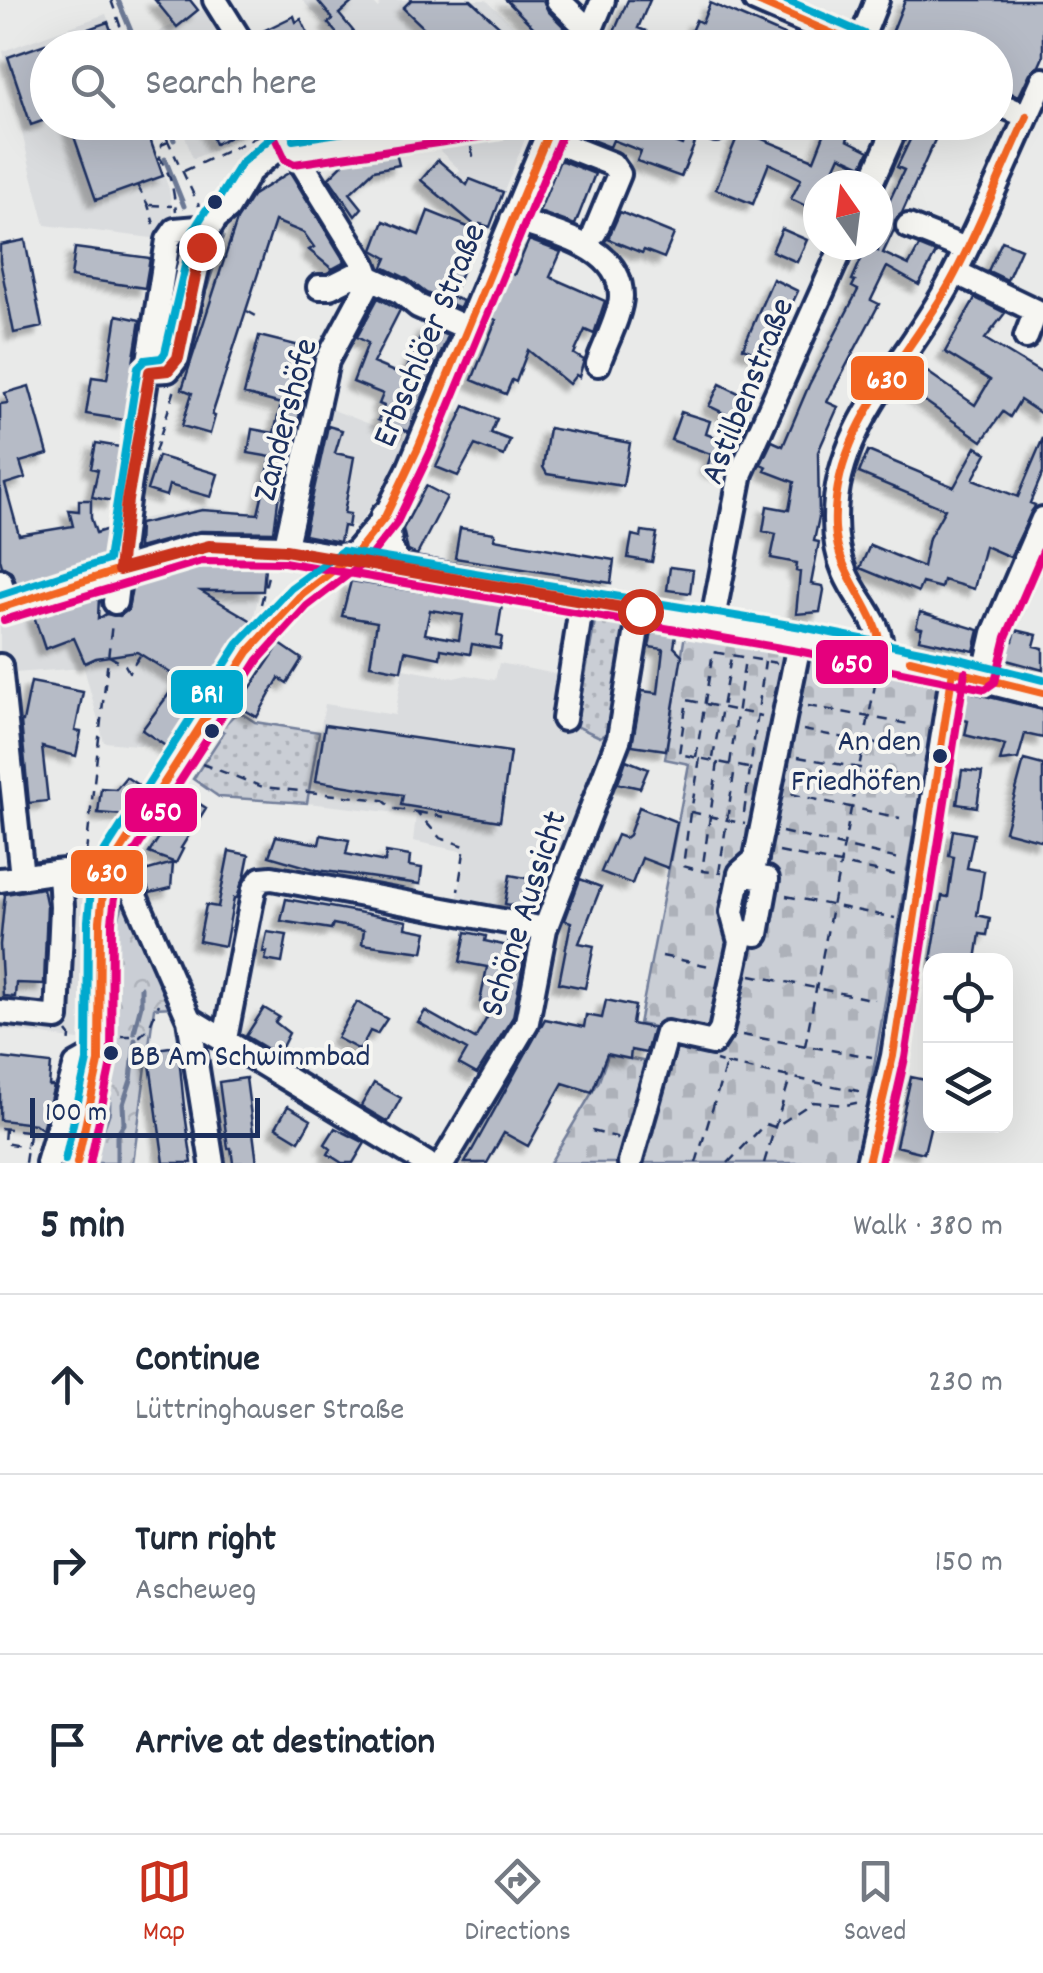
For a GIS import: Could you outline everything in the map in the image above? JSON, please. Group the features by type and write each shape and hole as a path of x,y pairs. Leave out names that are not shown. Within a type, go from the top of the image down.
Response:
{"main road":[{"path":"385,517 388,547 397,568"},
{"path":"3,598 209,546 279,550 800,639 879,668 954,670 1043,693"},
{"path":"77,1163 99,1049 100,921 83,872 273,622 347,562"}],"street":[{"path":"215,0 234,30"},
{"path":"558,0 593,24"},
{"path":"577,0 593,24"},
{"path":"754,0 824,30"},
{"path":"867,30 877,0"},
{"path":"879,668 878,628 845,574 834,518 851,444 872,400 955,272 1043,80"},
{"path":"1013,110 1027,116"},
{"path":"115,602 170,223 228,208 250,171 281,140"},
{"path":"290,140 366,270 418,306 467,328"},
{"name":"Erbschlöer Straße","path":"347,562 385,517 409,469 546,140"},
{"path":"568,140 612,164 619,174 596,232"},
{"path":"877,170 890,140"},
{"path":"150,372 168,370 178,358 204,237 203,216"},
{"path":"512,219 595,252 612,266 621,296 598,364"},
{"path":"908,226 966,249"},
{"name":"Astilbenstraße","path":"712,624 741,473 836,260"},
{"name":"Zandershöfe","path":"279,550 327,360 366,288 366,270"},
{"path":"955,272 1036,311 1026,337"},
{"path":"984,677 994,633 1043,519"},
{"path":"564,719 582,601"},
{"name":"Schöne Aussicht","path":"443,1163 527,1022 545,929 619,738 640,611"},
{"path":"630,1163 667,1034 717,1037 740,942 738,931 757,934 750,864 800,639"},
{"path":"0,666 11,878 83,872 123,880 135,893 188,1020 212,1163"},
{"path":"868,1163 892,1060 954,670"},
{"path":"0,1012 57,1018 62,907 83,872"},
{"path":"225,1039 254,889 261,879 545,929"},
{"path":"188,1020 426,1163"},
{"path":"48,1163 76,1065 99,1049"}],"path":[{"path":"111,0 122,30"},
{"path":"183,172 271,140"},
{"path":"137,186 148,205 170,223 177,196 159,152 168,142 203,216"},
{"path":"470,144 474,161"},
{"path":"148,205 174,206"},
{"path":"247,311 258,316"},
{"path":"273,622 259,613 279,550"},
{"path":"83,872 115,602"},
{"path":"784,664 713,652 683,866 702,871 844,847 903,860"},
{"path":"108,656 125,665 129,672 140,654"},
{"path":"702,871 731,656"},
{"path":"746,658 727,820 750,864 832,905 894,918"},
{"path":"690,812 743,824 765,661"},
{"path":"805,1046 879,668"},
{"path":"911,777 858,767 773,772 678,754 687,700 756,715 869,717 914,725"},
{"path":"784,716 864,741 919,752"},
{"path":"203,765 263,788 383,800 394,808 444,817"},
{"path":"773,772 852,806 900,818"},
{"path":"417,812 440,838 465,846 454,912"},
{"path":"750,864 840,863 902,876"},
{"path":"662,956 875,1000"},
{"path":"99,1049 140,1036 150,1026 164,992"},
{"path":"728,1163 766,1124 775,1126 813,1102 864,1102 867,1092 709,1059 717,1037 892,1060"},
{"path":"696,1163 726,1064"},
{"path":"764,1163 791,1077"},
{"path":"27,1147 4,1144 3,1128 58,1133"},
{"path":"25,1163 29,1132"}],"shaded area":[{"path":"302,0 370,0 378,8 382,0 486,0 519,30 331,30"},
{"path":"203,10 221,30 162,30"},
{"path":"106,14 112,30 61,30"},
{"path":"30,41 30,140 151,140 169,189 173,220 160,239 45,225 3,51"},
{"path":"186,140 234,140 193,159"},
{"path":"465,140 525,140 486,236 439,196 460,170 434,145"},
{"path":"328,408 406,438 384,489 357,526 344,524 341,540 302,533"},
{"path":"204,506 275,516 252,623 169,748 104,742 84,668 0,674 0,564 141,519"},
{"path":"572,616 626,627 608,732 538,918 457,903 465,852 413,841 416,815 307,803 325,704 395,715 403,669 495,680 499,663 561,675"},
{"path":"94,883 79,1040 0,1029 0,885"}],"green space":[{"path":"595,621 626,627 608,732 600,737 576,726"},
{"path":"685,634 939,681 862,1137 854,1163 550,1163 599,1081 608,1055 654,1063 659,1028 639,1024 689,764 665,759"},
{"path":"238,711 255,722 319,732 307,803 219,797 193,779 224,732 220,729"},
{"path":"126,895 174,1007 154,1008 133,1163 92,1163 110,1112 113,936"}],"building":[{"path":"155,0 190,0 198,10 177,27"},
{"path":"317,0 355,0 339,14 352,30 334,30 328,23 333,19"},
{"path":"411,0 471,0 504,30 426,30 403,8"},
{"path":"506,0 543,0 567,30 536,30"},
{"path":"628,0 650,0 638,28 643,30 615,30"},
{"path":"905,0 1043,0 1043,57 1019,96 1013,94 1013,30 893,30"},
{"path":"710,3 772,30 692,30 696,20 702,23"},
{"path":"294,16 296,22 301,19 306,30 265,30"},
{"path":"108,22 111,30 85,30"},
{"path":"30,49 30,122 8,57"},
{"path":"75,140 150,140 163,176 96,200"},
{"path":"592,140 613,140 610,147"},
{"path":"613,140 695,143 681,177 637,161 641,151"},
{"path":"736,140 765,140 814,160 822,140 847,140 869,151 862,166 840,156 834,170 803,170 803,205 791,199 801,179 769,163 753,204 716,189"},
{"path":"910,140 935,140 902,213 895,220 893,232 893,193 904,170 897,167"},
{"path":"396,152 399,165 374,170 350,193 362,208 355,216 329,178 347,160"},
{"path":"438,160 467,185 470,179 503,192 490,227 480,224 478,228 421,180"},
{"path":"560,160 595,174 575,225 539,212"},
{"path":"290,172 345,262 332,269 309,250 314,247 304,233 275,221 212,415 215,416 210,434 182,426 192,393 182,389 237,220 253,195"},
{"path":"428,211 478,231 452,297 463,301 460,308 383,267 387,258 373,250 384,221 419,235"},
{"path":"620,212 674,234 664,258 608,239"},
{"path":"782,229 803,238 797,262 772,251"},
{"path":"25,240 42,327 14,333 0,245"},
{"path":"529,240 561,252 550,277 605,301 594,334 585,330 574,354 584,360 579,377 576,375 569,384 528,350 516,382 512,380 506,394 472,380 496,320 492,318 501,295"},
{"path":"1002,241 1021,249 1007,280 988,271"},
{"path":"919,246 936,253 919,285 887,267 871,300 879,304 827,402 838,407 818,452 819,517 814,541 819,542 811,584 823,586 824,590 820,612 796,614 800,572 796,571 797,563 771,558 776,534 763,531 767,506 789,510 794,482 765,471 767,467 761,464 772,441 783,446 858,290 852,287 861,260 893,258 909,265"},
{"path":"75,248 150,258 145,288 71,277"},
{"path":"773,279 798,291 769,352 759,347 756,354 743,348"},
{"path":"378,298 400,310 373,363 404,376 425,326 448,336 408,432 378,420 384,406 379,404 383,394 353,382 368,343 357,337"},
{"path":"975,298 1005,313 985,339 1043,374 1043,415 1020,400 1010,417 1003,412 982,441 902,385 916,364 975,405 990,380 945,352"},
{"path":"117,315 140,320 124,420 86,414 92,377 107,379"},
{"path":"259,336 316,350 278,501 274,532 200,531 138,548 139,524 202,510 258,514 271,457 248,453 252,429 274,433 281,404 244,394"},
{"path":"720,384 747,397 736,419 709,406"},
{"path":"29,386 48,454 20,462 25,478 5,484 19,535 73,526 69,510 79,511 79,500 91,500 96,533 105,530 108,534 105,558 17,585 0,559 0,404 8,403 5,393"},
{"path":"465,406 497,419 491,433 510,440 504,456 475,445 458,476 436,467"},
{"path":"681,412 710,421 706,434 736,445 722,473 707,468 711,454 671,440"},
{"path":"328,426 342,430 335,453 354,457 344,513 350,514 348,527 343,526 340,542 304,535"},
{"path":"549,428 630,443 623,486 547,474 543,467"},
{"path":"1043,438 1043,472 1030,503 1034,508 1010,557 985,546 974,589 943,580 941,588 922,583 918,592 860,568 870,545 923,567 929,538 945,509 859,473 868,451 954,487 976,447 987,453 973,479 1018,497"},
{"path":"96,443 120,447 112,501 92,497 98,470 91,468"},
{"path":"158,456 218,474 211,497 169,485 166,496 147,490"},
{"path":"426,486 447,497 417,555 408,551 403,529"},
{"path":"460,528 495,533 494,539 614,560 611,583 455,558"},
{"path":"642,531 657,533 652,562 628,558 632,535 641,537"},
{"path":"202,566 265,567 263,591 201,591 252,621 233,642 167,747 142,730 180,679 137,652 85,663 74,638 45,649 34,616 99,597 98,619 106,614 120,616 128,610 132,587"},
{"path":"670,567 693,570 690,593 667,590"},
{"path":"351,581 502,605 497,636 502,637 500,649 472,644 470,654 441,649 440,658 405,651 401,671 370,665 377,622 342,616","holes":["430,610 463,615 459,640 425,634"]},
{"path":"920,612 979,630 974,651 919,639 922,628 916,627"},
{"path":"1016,630 1037,635 1034,646 1043,648 1043,670 1003,659 1008,640 1013,641"},
{"path":"652,631 676,635 674,647 682,655 666,750 632,745 642,691 658,693 663,649 649,647"},
{"path":"280,644 302,659 287,683 279,678 257,717 238,706"},
{"path":"31,682 83,692 75,731 81,732 76,756 42,747 48,801 29,803 21,722"},
{"path":"965,691 1043,710 1043,738 1025,734 1018,759 1000,761 1005,745 965,735 968,721 961,719"},
{"path":"325,725 510,752 500,821 401,805 403,795 316,781"},
{"path":"626,760 648,769 640,788 618,783"},
{"path":"1024,760 1043,765 1043,841 1005,831"},
{"path":"962,770 982,772 977,807 957,804"},
{"path":"126,777 141,787 123,815 98,813 101,788 116,789"},
{"path":"186,795 206,808 176,863 149,853"},
{"path":"639,807 677,822 668,868 642,858 632,884 601,872 617,835 629,835"},
{"path":"953,830 974,834 967,868 984,871 977,915 990,918 987,935 980,934 977,953 932,953 942,896 948,897 954,857 949,856"},
{"path":"321,835 349,840 346,854 385,862 386,852 410,856 409,866 422,868 420,884 317,870 269,856 276,836 319,844"},
{"path":"229,851 249,855 234,898 225,946 199,941 206,905 218,907"},
{"path":"173,863 171,888 150,893 141,872"},
{"path":"510,875 547,882 536,910 505,904"},
{"path":"580,879 601,887 579,943 594,946 585,988 559,983 571,922 565,920"},
{"path":"43,888 47,907 44,984 16,983 15,997 3,996 0,945 5,894"},
{"path":"286,899 407,921 406,928 427,932 423,952 362,944 364,930 281,921"},
{"path":"267,932 287,935 282,963 265,960"},
{"path":"466,932 508,946 509,940 527,943 513,1017 477,1074 459,1064 467,1050 418,1022 425,1011 475,1039 494,1005 480,1002 487,967 460,962"},
{"path":"606,1000 635,1006 632,1024 653,1028 646,1053 631,1050 630,1059 607,1054 592,1092 563,1083 528,1146 504,1133 487,1163 465,1163 545,1019 584,1027 586,1015 602,1018"},
{"path":"357,1002 387,1019 377,1034 370,1031 360,1050 337,1038"},
{"path":"264,1008 279,1017 275,1022 289,1033 278,1055 246,1036"},
{"path":"178,1046 192,1163 164,1163 148,1050"},
{"path":"0,1058 51,1064 49,1086 54,1086 42,1129 35,1124 0,1120"},
{"path":"911,1077 923,1080 923,1133 929,1133 924,1153 896,1146"},
{"path":"246,1078 257,1163 233,1163 219,1082"},
{"path":"374,1083 401,1098 388,1122 361,1106"},
{"path":"288,1106 311,1120 299,1141 276,1127"},
{"path":"335,1128 365,1143 353,1163 342,1163 328,1154 331,1149 325,1144"}],"waterway":[{"path":"118,0 130,30"},
{"path":"165,159 184,206"},
{"path":"214,261 222,237"},
{"path":"206,288 212,269"},
{"path":"134,1032 141,988"},
{"path":"117,1163 117,1136 124,1124 123,1104 131,1080 135,1040"}],"transit line":[{"name":"630","path":"755,0 824,30"},
{"name":"BR1","path":"786,0 855,30"},
{"name":"630","path":"882,655 873,622 838,546 837,493 845,460 874,398 933,312 961,263 1027,116"},
{"name":"BR1","path":"0,595 108,560 138,367 165,353 193,231 241,163 268,140"},
{"name":"650","path":"276,140 285,159 294,164 458,140"},
{"name":"630","path":"77,1163 99,1062 100,921 105,875 248,652 299,597 358,551 385,517 418,448 546,140"},
{"name":"650","path":"90,1163 111,1063 112,922 117,879 258,660 307,606 367,560 396,524 430,453 560,140"},
{"name":"630","path":"0,608 119,570 209,547 285,550 347,562"},
{"name":"BR1","path":"65,1160 87,1061 88,921 93,870 238,644 291,588 342,551 802,627 1043,680"},
{"name":"650","path":"4,620 202,561 284,562 798,651 985,689 995,682 1006,637 1043,551"},
{"name":"630","path":"910,660 1043,693"},
{"name":"630","path":"868,1163 893,1056 953,670"},
{"name":"650","path":"881,1163 905,1058 965,672"}],"place":[{"name":"An den Friedhöfen","path":"940,756"},
{"name":"BB Am Schwimmbad","path":"111,1053"}],"route":[{"path":"201,247 178,358 168,370 150,372 119,570 209,546 285,550 640,611"}]}
